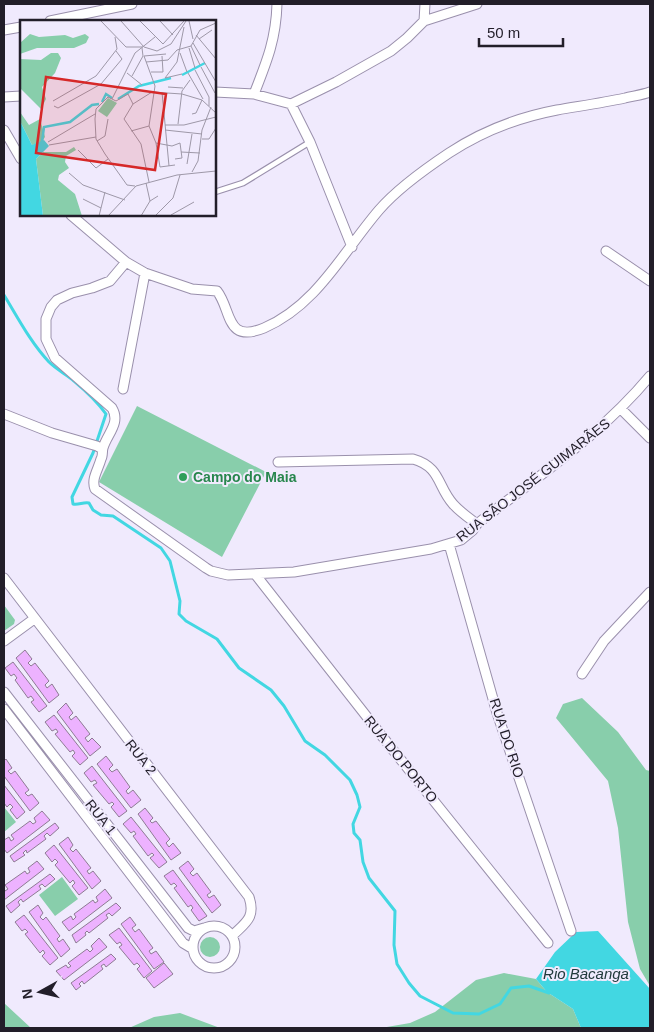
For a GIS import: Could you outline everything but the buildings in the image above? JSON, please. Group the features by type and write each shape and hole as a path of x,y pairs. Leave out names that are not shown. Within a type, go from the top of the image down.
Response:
{"street":[{"path":"55,20 132,4"},
{"path":"254,94 275,33 276,4"},
{"path":"424,21 425,4"},
{"path":"216,92 254,94 291,104 336,82 391,51 424,21 477,4"},
{"path":"4,30 20,27"},
{"path":"72,216 126,262 144,273 192,289 215,290 222,298 229,321 235,328 251,332 264,328 298,308 312,295 352,247 361,232 381,208 411,181 450,153 494,129 533,116 650,92"},
{"path":"4,97 20,96"},
{"path":"291,104 310,142 352,247"},
{"path":"4,130 20,157"},
{"path":"606,251 650,281"},
{"path":"4,414 52,433 96,446 114,424 116,417 112,408 55,358 46,339 46,319 51,306 57,300 110,281 126,262"},
{"path":"123,389 144,273"},
{"name":"RUA SÃO JOSÉ GUIMARÃES","path":"96,446 102,457 93,481 97,491 211,571 228,575 304,571 432,550 461,540 477,524 544,474 621,409 650,376"},
{"path":"621,409 650,438"},
{"path":"278,462 413,459 422,462 438,475 453,504 477,524"},
{"name":"RUA DO RIO","path":"450,544 497,713 571,931"},
{"name":"RUA DO PORTO","path":"255,574 548,943"},
{"name":"RUA 2","path":"4,578 249,897 252,907 250,919 232,936"},
{"path":"582,674 604,641 650,592"},
{"path":"4,641 34,619"},
{"name":"RUA 1","path":"4,692 188,928 194,931 216,926 232,936 234,942 233,954 226,964 214,968 202,964 193,949 183,943 4,709"},
{"path":"193,949 195,937 204,928"}],"lane":[{"path":"216,192 243,183 310,142"}],"green space":[{"name":"Campo do Maia","path":"137,406 266,472 222,557 99,482"},
{"path":"4,605 15,620 14,624 4,631"},
{"path":"582,698 618,732 646,770 650,771 650,986 640,969 628,922 618,828 608,781 556,718 563,704"},
{"path":"4,807 16,822 4,832"},
{"path":"62,877 78,899 55,916 39,895"},
{"path":"210,937 217,940 220,947 217,954 210,957 203,954 200,947 203,940"},
{"path":"504,973 536,979 547,992 573,1009 581,1028 381,1028 410,1023 435,1012 476,980"},
{"path":"4,1003 31,1028 4,1028"},
{"path":"180,1013 220,1028 129,1028 154,1017"}],"water":[{"name":"Rio Bacanga","path":"598,931 650,989 650,1028 581,1028 573,1009 547,992 536,979 555,952 576,932"}],"waterway":[{"path":"4,295 42,355 87,392 106,414 93,453 72,497 73,504 89,503 93,510 101,515 113,516 161,548 170,561 180,601 179,614 186,621 217,639 239,668 271,690 284,706 305,741 325,755 350,780 360,807 353,824 354,833 360,840 363,862 369,878 395,911 394,945 397,964 409,983 420,996 453,1013 479,1014 500,1004 511,988 529,986 549,993"}],"place":[{"name":"Campo do Maia","path":"183,477"}]}
